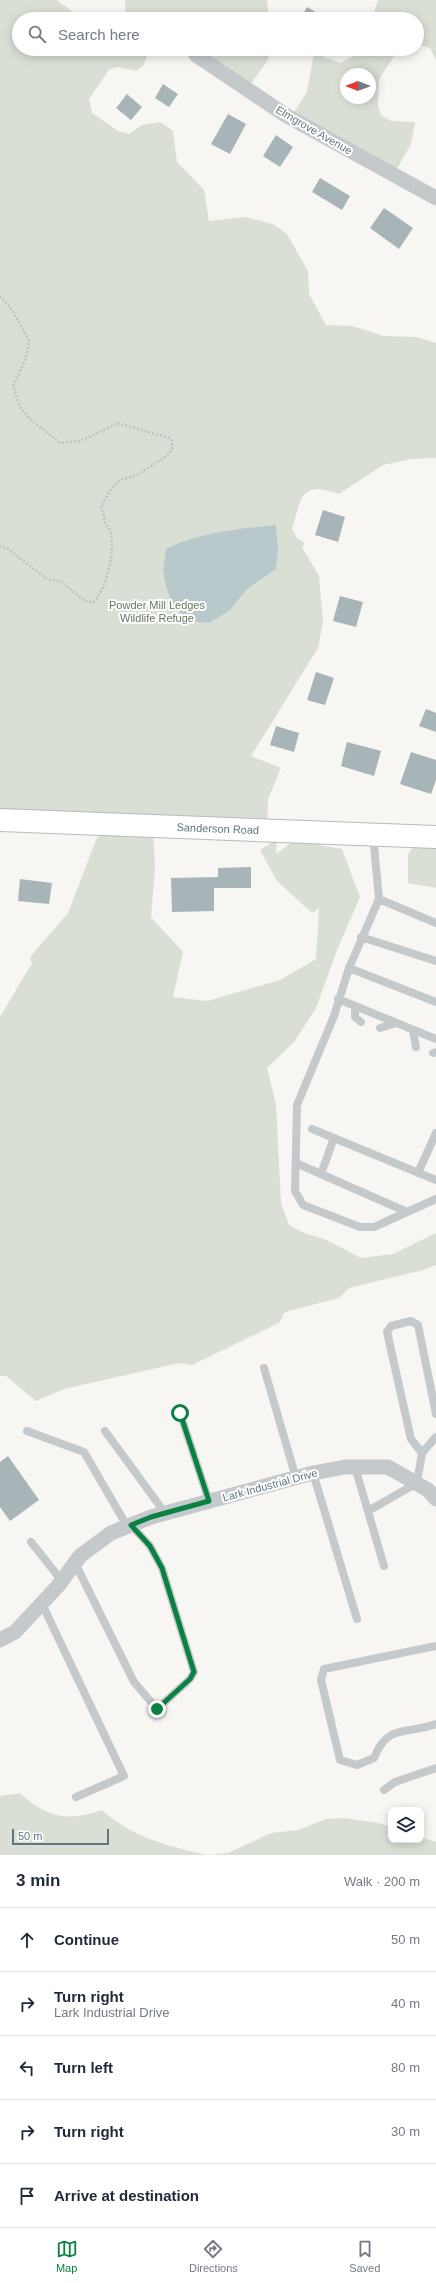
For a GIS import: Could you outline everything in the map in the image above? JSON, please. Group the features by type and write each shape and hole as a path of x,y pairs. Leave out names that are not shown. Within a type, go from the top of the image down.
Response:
{"main road":[{"name":"Sanderson Road","path":"0,820 436,837"}],"street":[{"name":"Elmgrove Avenue","path":"199,56 287,116 436,198"},
{"name":"Lark Industrial Drive","path":"0,1640 16,1632 62,1581 80,1556 111,1533 164,1513 313,1473 355,1467 388,1467 428,1490 436,1499"}],"lane":[{"path":"373,835 379,898 349,968 338,999 334,1016 297,1105 295,1191 303,1205 360,1227 374,1227 436,1199"},
{"path":"379,898 436,924"},
{"path":"362,937 436,962"},
{"path":"349,968 436,1002"},
{"path":"338,999 436,1039"},
{"path":"355,1006 355,1017 361,1022"},
{"path":"380,1028 396,1022"},
{"path":"413,1030 416,1047"},
{"path":"312,1129 436,1180"},
{"path":"418,1173 436,1133"},
{"path":"321,1174 334,1138"},
{"path":"296,1163 407,1212"},
{"path":"422,1453 411,1439 386,1332 391,1326 411,1321 418,1325 436,1414"},
{"path":"264,1368 296,1478"},
{"path":"180,1413 209,1501"},
{"path":"27,1431 84,1452 129,1525 150,1546 162,1568 194,1672 190,1679 157,1709 134,1682 75,1563"},
{"path":"105,1431 164,1513"},
{"path":"368,1511 417,1483 422,1453 436,1437"},
{"path":"355,1467 384,1566"},
{"path":"313,1473 357,1619"},
{"path":"31,1542 62,1581"},
{"path":"42,1604 124,1776 76,1797"},
{"path":"436,1646 324,1669 321,1680 340,1760 357,1765 374,1758 379,1744 390,1734 436,1724"},
{"path":"384,1790 395,1782 436,1768"}],"path":[{"path":"0,296 12,310 29,340 26,358 13,386 20,407 30,419 60,443 80,442 118,423 169,438 172,441 172,450 167,457 146,467 140,473 119,481 113,487 101,507 106,524 111,531 111,553 104,585 94,602 85,601 60,581 47,579 8,549 0,546"}],"green space":[{"name":"Powder Mill Ledges Wildlife Refuge","path":"0,0 57,0 73,12 12,12 12,56 147,56 143,66 136,71 117,67 109,70 89,99 92,113 118,131 129,134 142,125 160,122 173,131 177,162 204,190 209,221 245,217 273,224 287,234 308,271 309,294 326,325 352,326 384,336 416,337 436,343 436,458 412,459 383,465 339,494 317,489 310,491 305,494 298,508 292,529 297,538 305,543 302,547 319,576 323,622 318,648 251,756 281,768 268,799 267,829 153,827 155,868 151,917 183,952 173,997 207,1001 280,980 316,959 319,908 312,913 277,881 260,850 277,839 276,854 306,832 319,845 342,849 360,897 337,950 316,1008 294,1042 267,1068 276,1104 281,1203 289,1225 304,1233 327,1240 361,1258 393,1254 436,1233 436,1265 423,1270 349,1288 339,1298 285,1312 279,1323 192,1365 179,1363 64,1389 36,1401 6,1376 0,1376 0,1017 32,963 30,957 68,913 96,840 107,825 0,820"},
{"path":"125,0 267,0 268,12 126,12"},
{"path":"378,0 436,0 436,60 430,48 424,46 424,12 374,12"},
{"path":"197,56 269,56 268,60 247,89"},
{"path":"313,56 322,56 340,63 353,56 394,56 379,79 378,105 381,115 391,121 415,122 411,144 394,174 291,117 307,92"},
{"path":"420,837 436,837 436,888 408,883 408,854"},
{"path":"20,1793 39,1808 49,1813 78,1816 102,1810 126,1828 152,1840 207,1855 0,1855 0,1796"},
{"path":"344,1818 379,1823 388,1826 388,1843 424,1843 424,1838 436,1842 436,1855 208,1855 228,1853 271,1833 298,1830 326,1819"}],"shaded area":[{"path":"276,525 278,551 276,569 247,589 230,610 209,623 190,621 173,606 166,586 163,570 166,549 179,543 206,535"}],"building":[{"path":"307,7 316,12 304,12"},
{"path":"163,84 178,94 169,107 155,98"},
{"path":"127,94 142,107 131,120 116,108"},
{"path":"228,114 246,124 230,154 211,144"},
{"path":"276,135 293,147 280,167 263,156"},
{"path":"320,178 350,196 342,210 312,192"},
{"path":"384,208 413,228 399,249 370,228"},
{"path":"323,510 345,517 338,542 315,535"},
{"path":"340,596 363,602 356,627 333,621"},
{"path":"316,672 334,678 325,705 307,700"},
{"path":"426,709 436,713 436,732 419,726"},
{"path":"276,726 299,733 294,752 270,745"},
{"path":"347,742 381,751 374,776 341,766"},
{"path":"411,752 436,760 436,780 431,794 400,784"},
{"path":"251,867 251,888 214,888 214,911 172,912 171,878 218,877 218,868"},
{"path":"20,879 52,883 49,904 18,901"},
{"path":"8,1456 39,1500 10,1521 0,1507 0,1462"}],"route":[{"path":"157,1709 190,1679 194,1672 162,1568 150,1546 131,1525 151,1517 209,1501 180,1413"}]}
